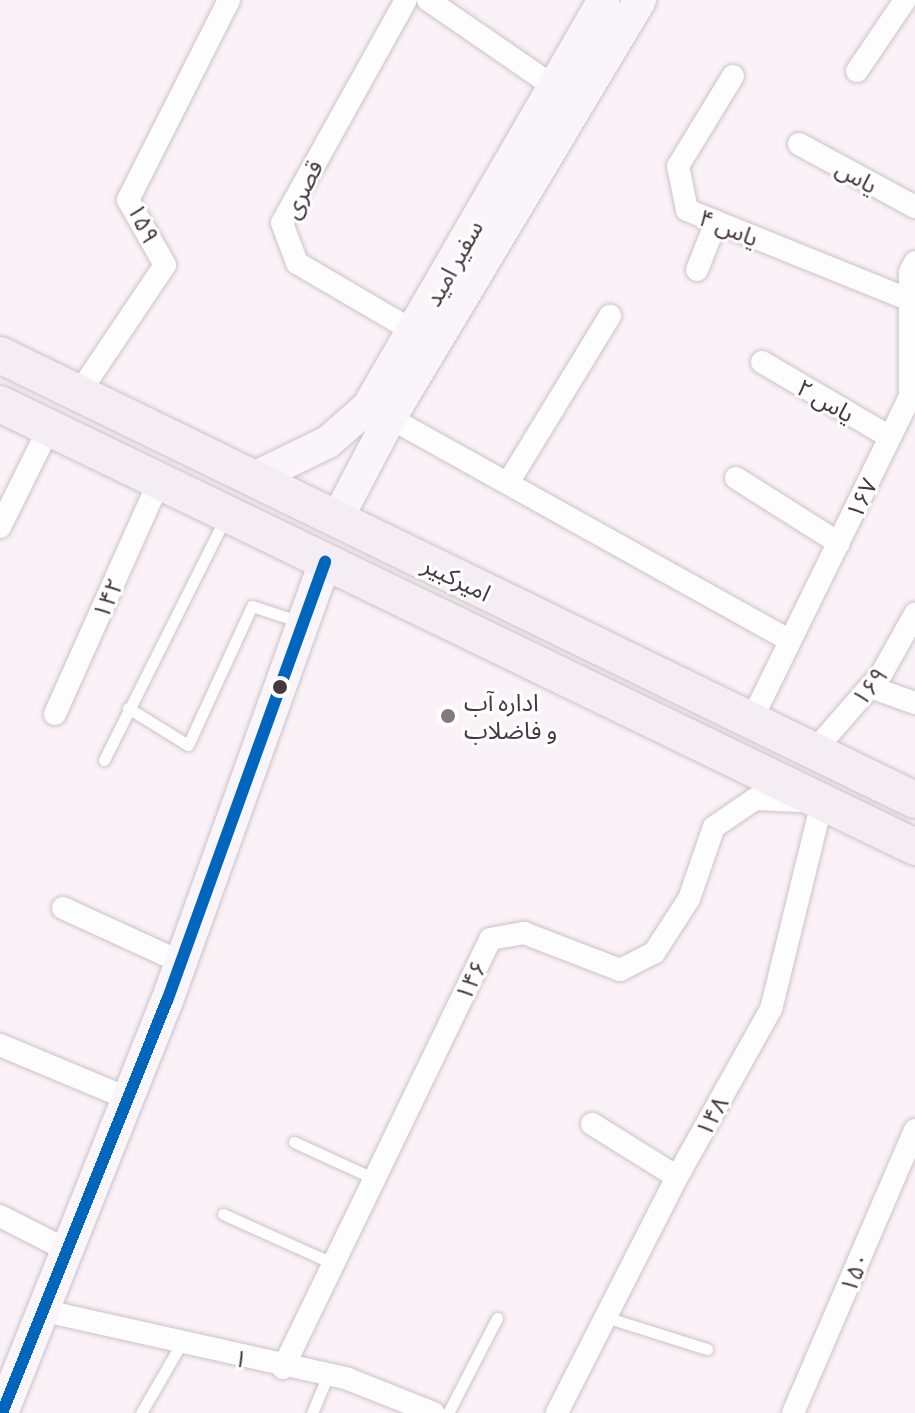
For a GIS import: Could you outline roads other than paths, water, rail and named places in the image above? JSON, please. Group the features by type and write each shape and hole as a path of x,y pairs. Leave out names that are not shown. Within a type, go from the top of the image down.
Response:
{"main road":[{"name":"امیرکبیر","path":"0,355 915,800"},
{"name":"امیرکبیر","path":"0,404 915,847"}],"street":[{"name":"۱۵۹","path":"79,393 165,265 128,200 229,0"},
{"name":"قصری","path":"406,0 282,223 297,263 424,337"},
{"path":"428,0 553,86"},
{"name":"سفیر امید","path":"337,519 390,418 424,337 553,86 604,0"},
{"name":"سفیر امید","path":"254,478 328,442 368,407 424,337 640,0"},
{"path":"857,71 897,3"},
{"name":"یاس ۴","path":"733,76 678,166 687,210 910,300"},
{"name":"یاس","path":"799,144 915,207"},
{"path":"697,270 716,222"},
{"name":"۱۶۷","path":"751,721 910,397 910,300 915,262"},
{"path":"508,483 610,316"},
{"name":"یاس ۲","path":"762,362 890,437"},
{"path":"390,418 790,641"},
{"path":"0,527 49,428"},
{"path":"736,478 839,543"},
{"name":"۱۴۲","path":"55,714 159,481"},
{"path":"2,1413 10,1367 45,1311 129,1099 325,562"},
{"name":"۱۶۹","path":"814,751 870,687 915,614"},
{"path":"870,687 915,703"},
{"name":"۱۴۶","path":"283,1368 490,939 524,933 620,970 654,953 689,899 714,827 755,799 822,802"},
{"name":"۱۴۸","path":"557,1413 677,1177 771,1009 822,802"},
{"path":"63,908 181,962"},
{"path":"0,1045 129,1099"},
{"path":"592,1124 677,1177"},
{"name":"۱۵۰","path":"793,1413 915,1130"},
{"path":"0,1216 69,1251"},
{"name":"۱","path":"45,1311 283,1368 328,1375 437,1413"}],"lane":[{"path":"104,760 227,514"},
{"path":"128,708 188,745 252,606 303,623"},
{"path":"294,1142 375,1179"},
{"path":"223,1214 334,1264"},
{"path":"605,1317 707,1349"},
{"path":"437,1413 497,1318"},
{"path":"141,1413 181,1344"},
{"path":"312,1413 328,1375"}],"place":[{"name":"اداره آب و فاضلاب","path":"448,716"}]}
